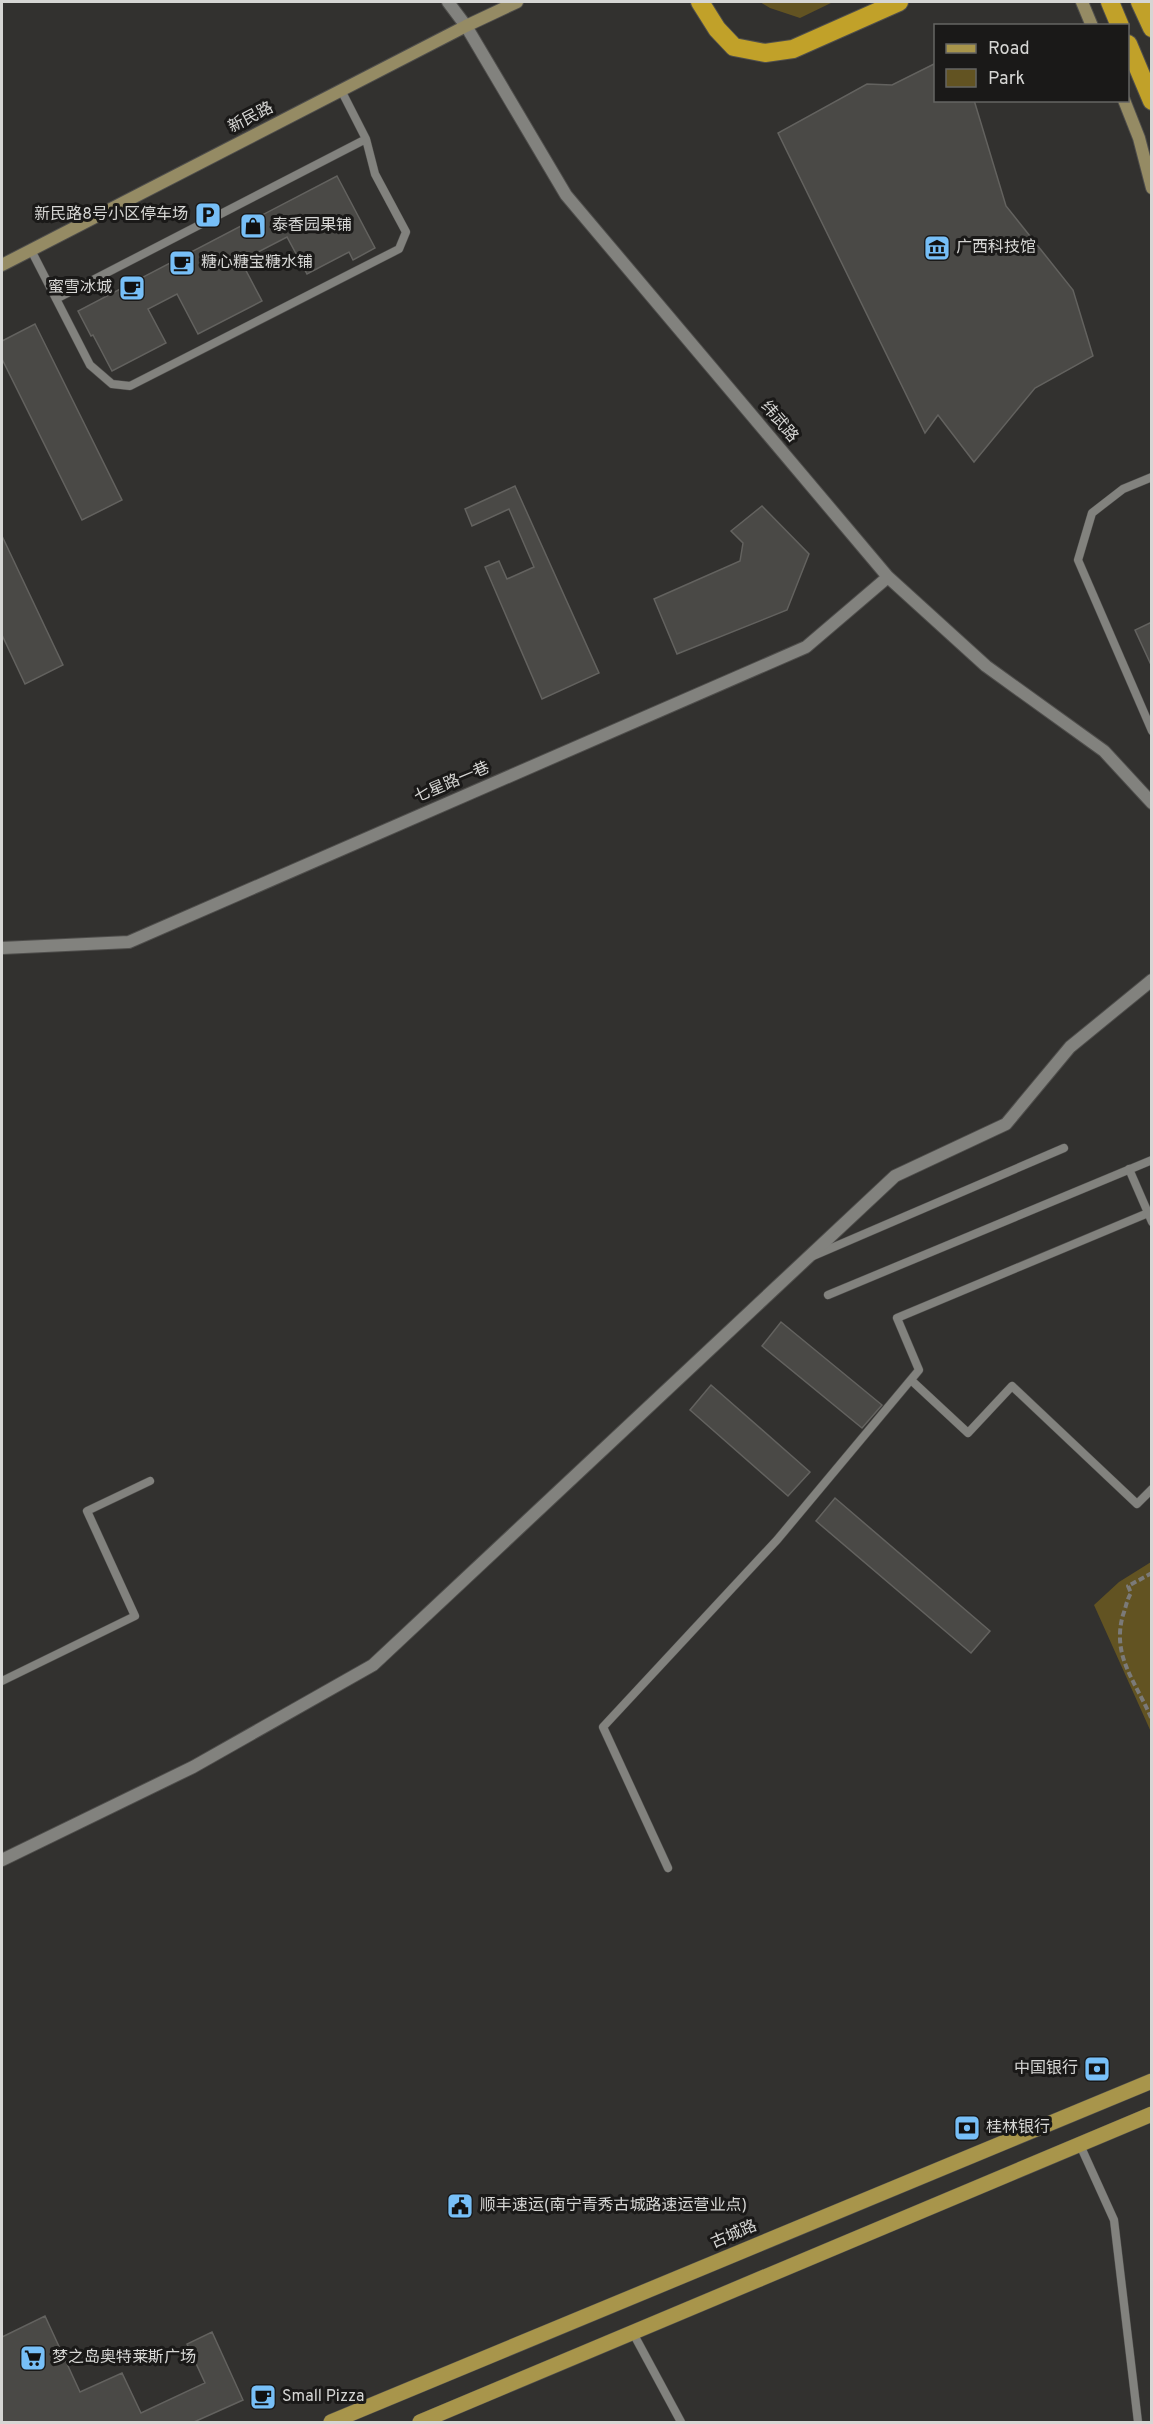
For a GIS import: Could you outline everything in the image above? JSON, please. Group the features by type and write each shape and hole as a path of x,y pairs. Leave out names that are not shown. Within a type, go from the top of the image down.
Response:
{"highway":[{"path":"700,2 717,29 734,47 765,53 793,49 899,2"},
{"path":"1110,2 1119,24"},
{"path":"1140,2 1152,28"},
{"path":"1129,46 1152,101"}],"main road":[{"name":"新民路","path":"2,265 340,90 517,2"},
{"path":"1082,2 1091,24"},
{"path":"1125,102 1139,138 1152,188"},
{"name":"古城路","path":"331,2422 1152,2080"},
{"path":"420,2422 1152,2115"}],"street":[{"name":"纬武路","path":"448,2 466,26 566,195 888,577 986,666 1104,751 1152,803"},
{"name":"七星路一巷","path":"2,948 129,942 806,647 888,577"},
{"path":"2,1860 194,1767 373,1665 895,1176 1006,1124 1070,1047 1152,980"}],"lane":[{"path":"31,250 90,365 112,384 130,386 399,249 406,232 375,174 366,139 340,90"},
{"path":"56,299 366,139"},
{"path":"1152,477 1123,489 1092,513 1078,560 1152,731"},
{"path":"807,1259 1064,1148"},
{"path":"828,1296 1152,1160"},
{"path":"1130,1169 1152,1222"},
{"path":"668,1868 603,1727 777,1540 919,1370 897,1318 1148,1213"},
{"path":"911,1380 968,1433 1012,1386 1137,1504 1152,1489"},
{"path":"2,1681 135,1616 87,1511 150,1481"},
{"path":"1080,2145 1114,2220 1138,2422"},
{"path":"633,2333 681,2422"}],"path":[{"path":"1152,1573 1128,1586 1131,1593 1120,1625 1119,1647 1126,1667 1152,1720"}],"green space":[{"path":"760,2 833,2 800,18 770,8"},
{"path":"1151,1562 1151,1732 1094,1605 1119,1582"}],"building":[{"name":"广西科技馆","path":"934,64 934,102 975,102 1006,206 1073,290 1093,356 1035,388 974,462 938,415 925,433 778,133 867,84 892,85"},
{"path":"337,176 375,248 353,260 349,252 307,274 287,237 241,261 262,301 198,334 177,294 148,309 166,343 112,371 78,311"},
{"path":"35,324 122,500 82,520 2,359 2,341"},
{"path":"515,486 599,673 542,699 485,567 499,561 507,579 534,567 509,509 472,526 465,509"},
{"path":"762,506 809,554 787,610 677,654 654,599 740,561 743,543 731,531"},
{"path":"2,536 63,665 25,684 2,635"},
{"path":"1152,622 1152,667 1135,630"},
{"path":"781,1322 882,1405 862,1428 762,1346"},
{"path":"711,1385 810,1472 788,1496 690,1410"},
{"path":"835,1498 990,1631 971,1653 816,1521"},
{"name":"梦之岛奥特莱斯广场","path":"45,2316 80,2392 122,2373 141,2413 205,2383 187,2344 212,2332 243,2400 194,2422 2,2422 2,2337"}],"place":[{"name":"新民路8号小区停车场","path":"208,215"},
{"name":"泰香园果铺","path":"253,226"},
{"name":"广西科技馆","path":"937,248"},
{"name":"糖心糖宝糖水铺","path":"182,263"},
{"name":"蜜雪冰城","path":"132,288"},
{"name":"中国银行","path":"1097,2069"},
{"name":"桂林银行","path":"967,2128"},
{"name":"顺丰速运(南宁青秀古城路速运营业点)","path":"460,2206"},
{"name":"梦之岛奥特莱斯广场","path":"33,2358"},
{"name":"Small Pizza","path":"263,2397"}]}
